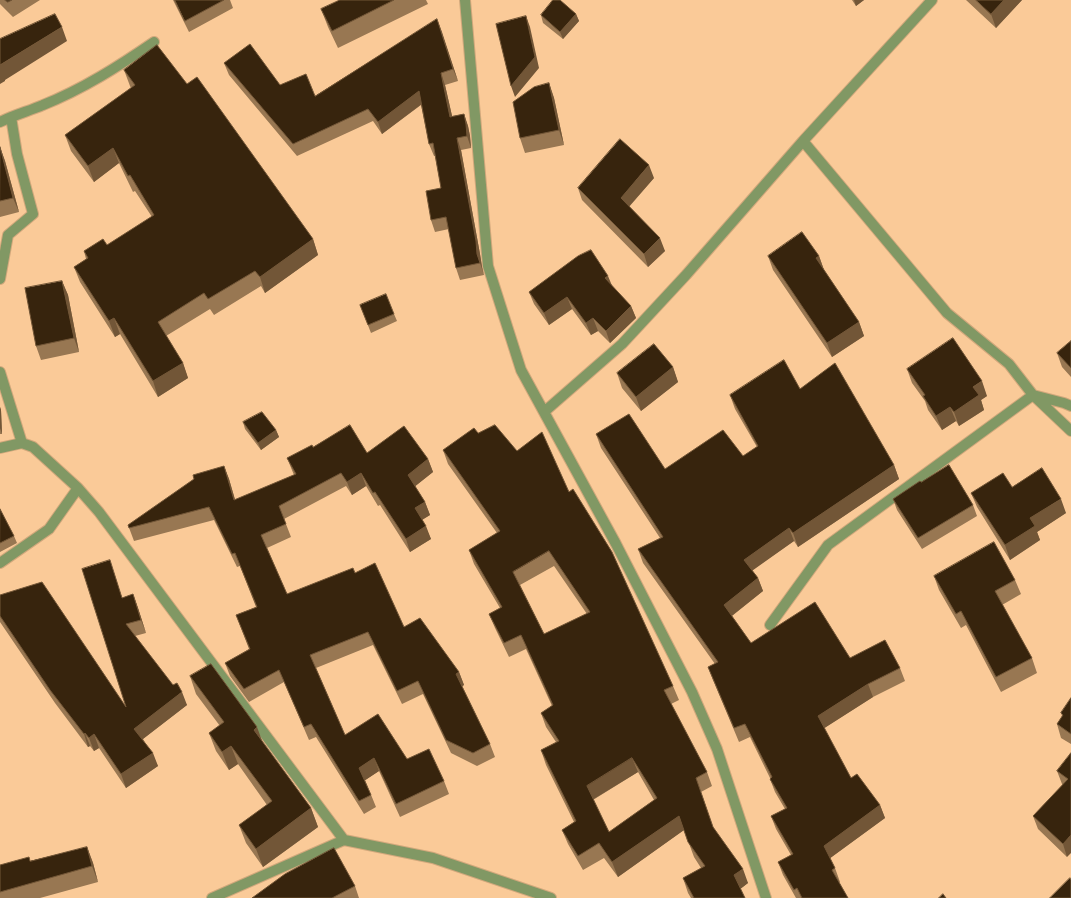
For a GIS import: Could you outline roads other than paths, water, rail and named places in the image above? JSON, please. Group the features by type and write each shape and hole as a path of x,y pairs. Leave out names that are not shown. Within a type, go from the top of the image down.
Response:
{"street":[{"path":"465,0 488,266 521,370 616,544 692,692 717,749 766,898"},
{"path":"544,412 622,344 686,275 803,141 932,0"},
{"path":"0,122 11,116 44,105 82,87 118,66 154,42"},
{"path":"0,279 8,235 33,214 17,154 11,116"},
{"path":"803,141 947,313 1009,364 1033,395 1071,431"},
{"path":"0,372 22,443"},
{"path":"1033,395 1071,406"},
{"path":"770,625 828,545 1033,395"},
{"path":"0,448 22,443 34,447 78,488 99,512 344,840"},
{"path":"0,563 49,529 78,488"},
{"path":"212,898 344,840 433,858 551,898"}]}
